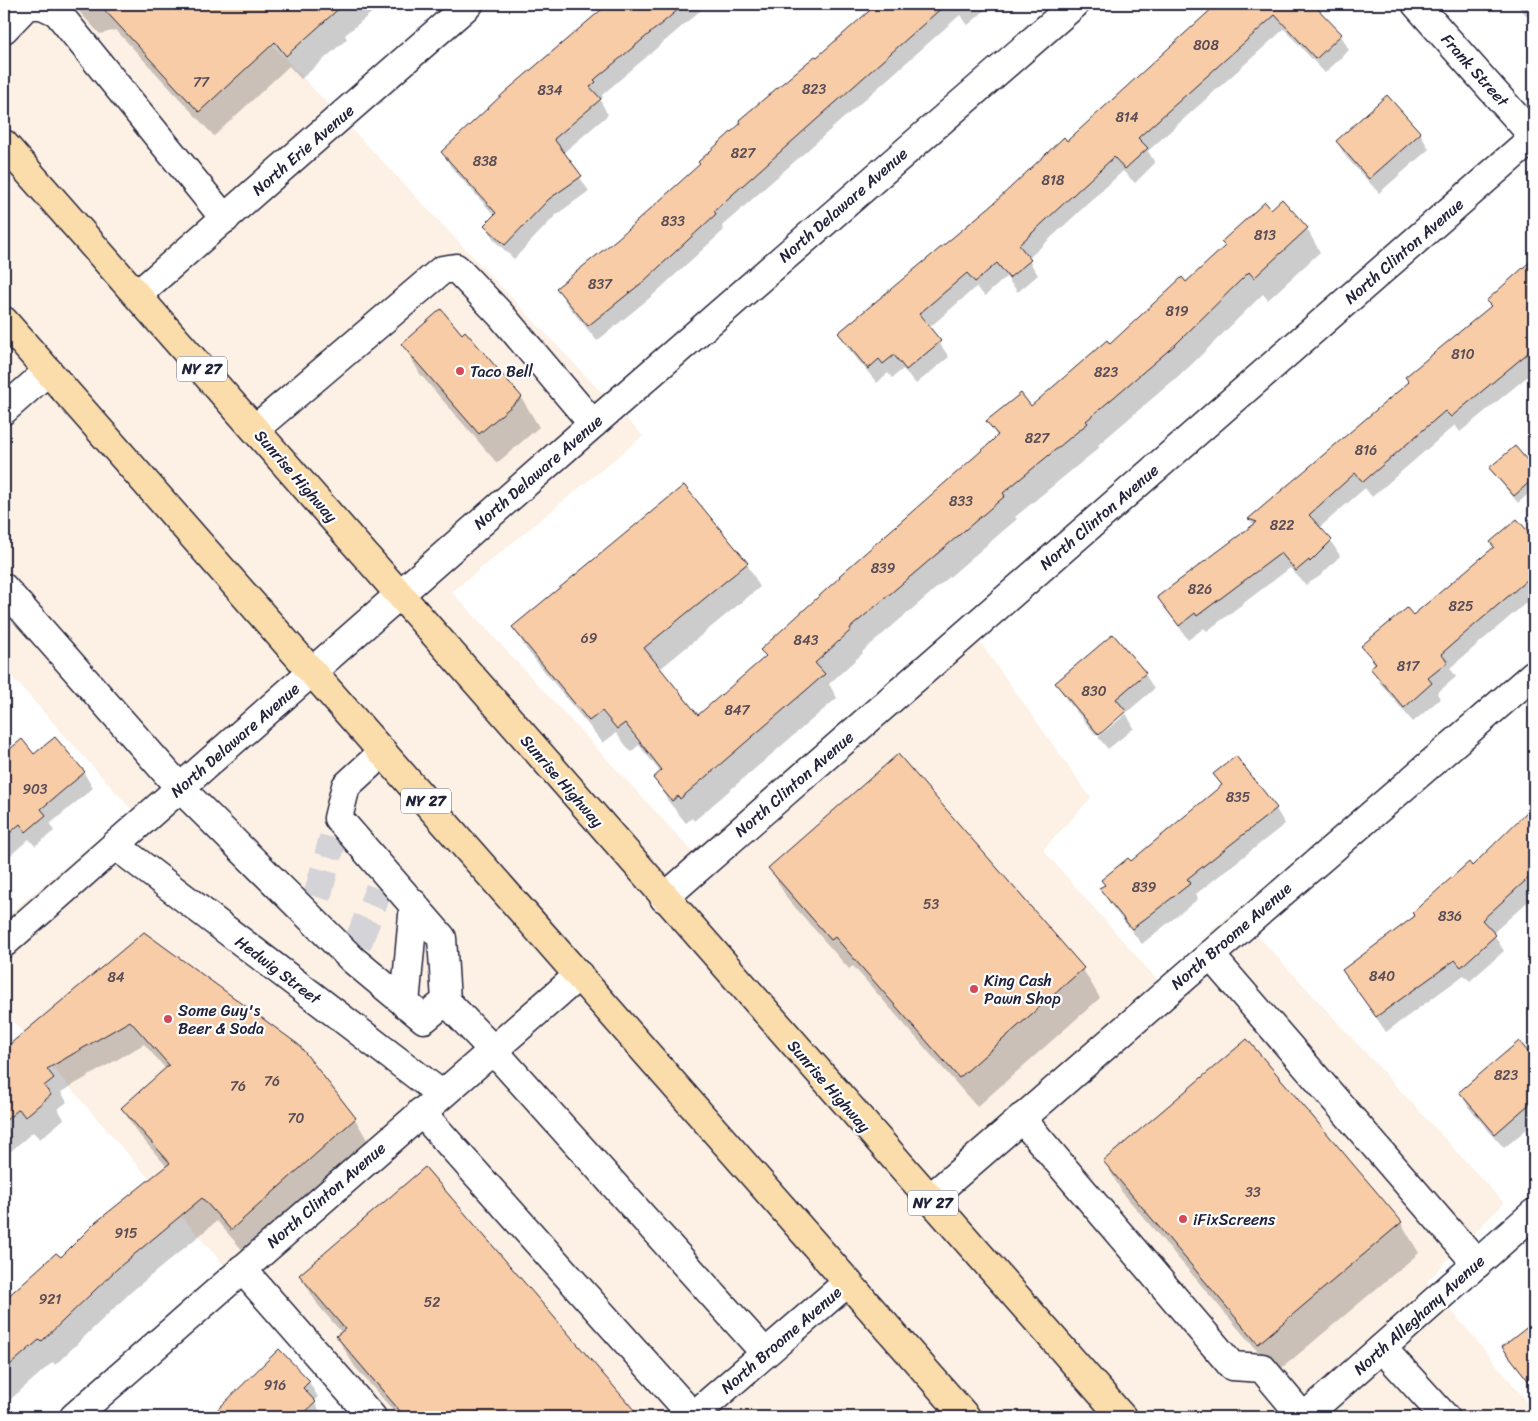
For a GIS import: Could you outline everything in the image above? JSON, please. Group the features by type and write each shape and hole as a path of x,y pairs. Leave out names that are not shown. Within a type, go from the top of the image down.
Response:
{"highway":[{"name":"Sunrise Highway","path":"4,144 400,594 664,898 1122,1417"},
{"name":"NY 27","path":"4,321 966,1417"}],"street":[{"name":"North Erie Avenue","path":"137,295 469,4"},
{"name":"North Delaware Avenue","path":"4,942 593,424 1075,4"},
{"name":"Frank Street","path":"1416,4 1534,137"},
{"path":"4,29 27,5 42,6 57,12 225,218"},
{"name":"North Clinton Avenue","path":"664,898 1534,137"},
{"path":"255,429 442,270 456,268 500,314 593,424"},
{"path":"4,410 48,371"},
{"path":"4,588 180,788 314,907 354,952 405,1004 424,1019 446,1001"},
{"name":"North Broome Avenue","path":"929,1199 1534,674"},
{"path":"384,752 346,786 335,828 382,880 414,904 442,938 446,1001 492,1049 765,1353"},
{"name":"Hedwig Street","path":"115,845 441,1094"},
{"path":"405,1004 414,904"},
{"path":"1210,955 1477,1264"},
{"name":"North Clinton Avenue","path":"74,1417 420,1112 579,975"},
{"path":"420,1112 692,1417"},
{"path":"1021,1118 1232,1366 1262,1368 1304,1417"},
{"name":"North Alleghany Avenue","path":"1304,1417 1534,1213"},
{"path":"242,1269 372,1417"},
{"name":"North Broome Avenue","path":"692,1417 848,1282"},
{"path":"1382,1348 1445,1417"}],"shaded area":[{"path":"4,4 233,4 643,436 452,592 692,851 962,617 1091,798 1043,850 1159,982 1234,910 1504,1203 1427,1281 1534,1410 1534,1417 355,1417 4,1011 4,918 132,810 4,668"}],"building":[{"path":"99,4 344,4 286,56 275,42 199,112"},
{"path":"608,4 685,4 594,80 596,82 590,87 601,99 554,139 582,176 549,199 505,245 484,225 496,213 441,152 505,92"},
{"path":"877,4 946,4 714,211 716,214 644,281 588,326 556,288 617,239 700,164 698,162 741,123 739,120 815,56 817,57"},
{"path":"1217,4 1313,4 1342,34 1316,59 1275,15 1138,138 1148,148 1125,169 1114,157 1019,245 1031,260 1009,278 997,263 975,282 967,273 919,314 941,341 906,370 894,355 883,364 879,359 868,369 838,333 993,204 1064,137 1067,141"},
{"path":"1387,95 1421,133 1369,179 1336,141"},
{"path":"1282,199 1308,228 1254,278 1249,272 1176,344 1086,421 1088,423 1003,493 1005,496 850,628 851,630 815,663 825,674 680,799 678,796 672,801 653,778 662,770 625,723 617,729 602,711 589,721 512,627 684,485 748,563 644,648 698,715 766,656 760,650 839,576 998,435 986,421 1021,393 1031,406 1107,340 1110,344 1182,277 1186,282 1225,246 1221,242 1265,202 1271,209"},
{"path":"1534,258 1534,348 1451,417 1445,411 1363,482 1355,473 1309,515 1332,540 1310,562 1309,560 1296,571 1281,553 1197,616 1195,613 1179,626 1157,597 1257,522 1248,519 1409,382 1405,377 1491,306 1486,301"},
{"path":"441,309 462,334 465,331 522,397 479,434 401,344"},
{"path":"1515,446 1534,468 1534,478 1514,496 1489,468"},
{"path":"1517,519 1534,538 1534,574 1441,654 1448,662 1428,678 1432,683 1404,708 1370,668 1376,663 1361,646 1407,608 1413,615 1494,547 1490,542"},
{"path":"1113,634 1146,673 1116,699 1126,711 1099,735 1055,683"},
{"path":"55,737 85,772 41,809 46,815 26,832 20,824 4,838 4,754 22,739 34,754"},
{"path":"898,754 1084,968 959,1078 835,937 831,940 768,868"},
{"path":"1236,756 1277,808 1187,879 1191,883 1132,929 1099,888 1105,885 1101,880 1128,858 1131,861 1222,785 1213,774"},
{"path":"1534,805 1534,873 1482,920 1496,935 1461,967 1455,960 1376,1017 1342,970 1415,916 1412,913 1469,862 1472,866"},
{"path":"144,932 299,1045 356,1118 231,1230 202,1198 118,1268 41,1342 39,1340 4,1370 4,1300 56,1253 61,1257 96,1222 170,1163 121,1108 169,1065 130,1021 47,1069 54,1078 44,1086 51,1095 25,1117 19,1109 4,1122 4,1049"},
{"path":"1247,1039 1402,1222 1258,1344 1103,1161"},
{"path":"1519,1041 1534,1059 1534,1100 1495,1134 1459,1092"},
{"path":"425,1167 640,1417 405,1417 336,1336 345,1329 299,1275"},
{"path":"1534,1322 1534,1388 1502,1347"},
{"path":"279,1349 310,1381 303,1388 316,1402 300,1417 210,1417"}],"tunnel":[{"path":"317,897 333,838"},
{"path":"357,945 379,889"}],"place":[{"name":"Taco Bell","path":"460,371"},
{"name":"King Cash Pawn Shop","path":"974,989"},
{"name":"Some Guy's Beer & Soda","path":"168,1019"},
{"name":"iFixScreens","path":"1183,1219"}]}
